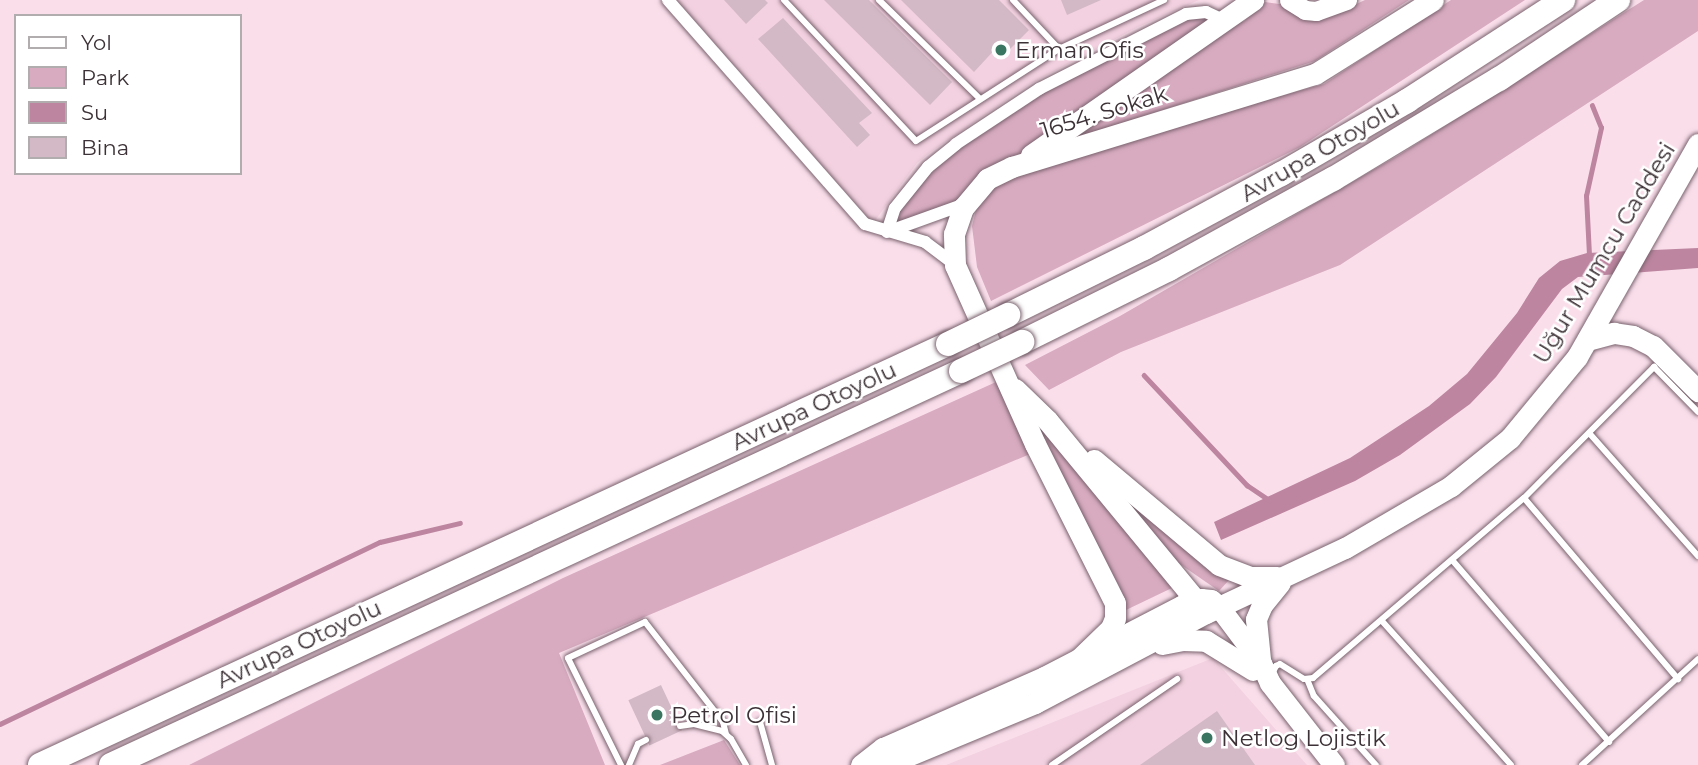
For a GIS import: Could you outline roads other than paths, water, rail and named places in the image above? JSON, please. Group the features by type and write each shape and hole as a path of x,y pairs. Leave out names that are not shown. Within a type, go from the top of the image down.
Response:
{"highway":[{"name":"Avrupa Otoyolu","path":"40,765 948,344 1144,248 1407,101 1563,0"},
{"name":"Avrupa Otoyolu","path":"111,765 961,371 1169,269 1333,179 1499,79 1618,0"}],"main road":[{"path":"1012,167 1225,22 1253,0"},
{"name":"1654. Sokak","path":"1079,659 1111,628 1115,618 1115,603 1005,378 955,265 954,234 965,204 987,179 1012,167 1315,75 1433,0"},
{"name":"Uğur Mumcu Caddesi","path":"1207,607 1286,577 1387,525 1480,464 1545,399 1587,340 1691,167 1698,144"},
{"path":"1587,340 1614,333 1633,336 1653,346 1698,391"},
{"name":"1654. Sokak","path":"1005,378 1047,420 1207,607 1334,765"},
{"path":"1047,420 1219,565 1250,577 1286,577"},
{"path":"1261,672 1256,633 1258,612 1286,577"},
{"path":"863,764 883,748 1079,659 1207,607"},
{"path":"863,764 888,764 977,730 1133,652 1207,607"},
{"path":"1133,652 1177,640 1200,640 1216,645 1261,672"}],"street":[{"path":"668,0 859,219 871,228 925,242 955,265"},
{"path":"1289,0 1305,10 1316,11 1347,0"},
{"path":"887,232 895,208 928,167 976,130 1039,89 1186,14 1206,12 1225,22"},
{"path":"887,232 965,204"}],"lane":[{"path":"785,0 916,141 1059,49 1164,0"},
{"path":"790,6 797,0"},
{"path":"879,0 980,99"},
{"path":"1013,0 1059,49"},
{"path":"1261,672 1280,664 1307,679 1313,678 1524,498 1654,367 1698,412"},
{"path":"1590,434 1698,556"},
{"path":"1524,498 1678,679"},
{"path":"1453,561 1609,742"},
{"path":"1382,621 1511,765"},
{"path":"621,765 568,658 645,622 723,722 726,734 746,765"},
{"path":"1582,765 1698,659"},
{"path":"1052,765 1177,679"},
{"path":"1307,679 1314,696 1376,765"},
{"path":"760,722 772,765"},
{"path":"680,726 694,724 726,734"},
{"path":"629,765 638,744 646,740"}],"water":[{"path":"1698,248 1698,268 1578,277 1562,289 1496,377 1470,404 1400,455 1355,481 1221,540 1214,522 1350,458 1429,406 1467,374 1517,313 1539,278 1560,261 1587,253"}],"waterway":[{"path":"1589,255 1586,196 1601,128 1592,106"},
{"path":"1144,375 1247,485 1269,500"},
{"path":"0,724 380,542 460,523"}],"place":[{"name":"Erman Ofis","path":"1001,50"},
{"name":"Petrol Ofisi","path":"657,715"},
{"name":"Netlog Lojistik","path":"1207,738"}]}
